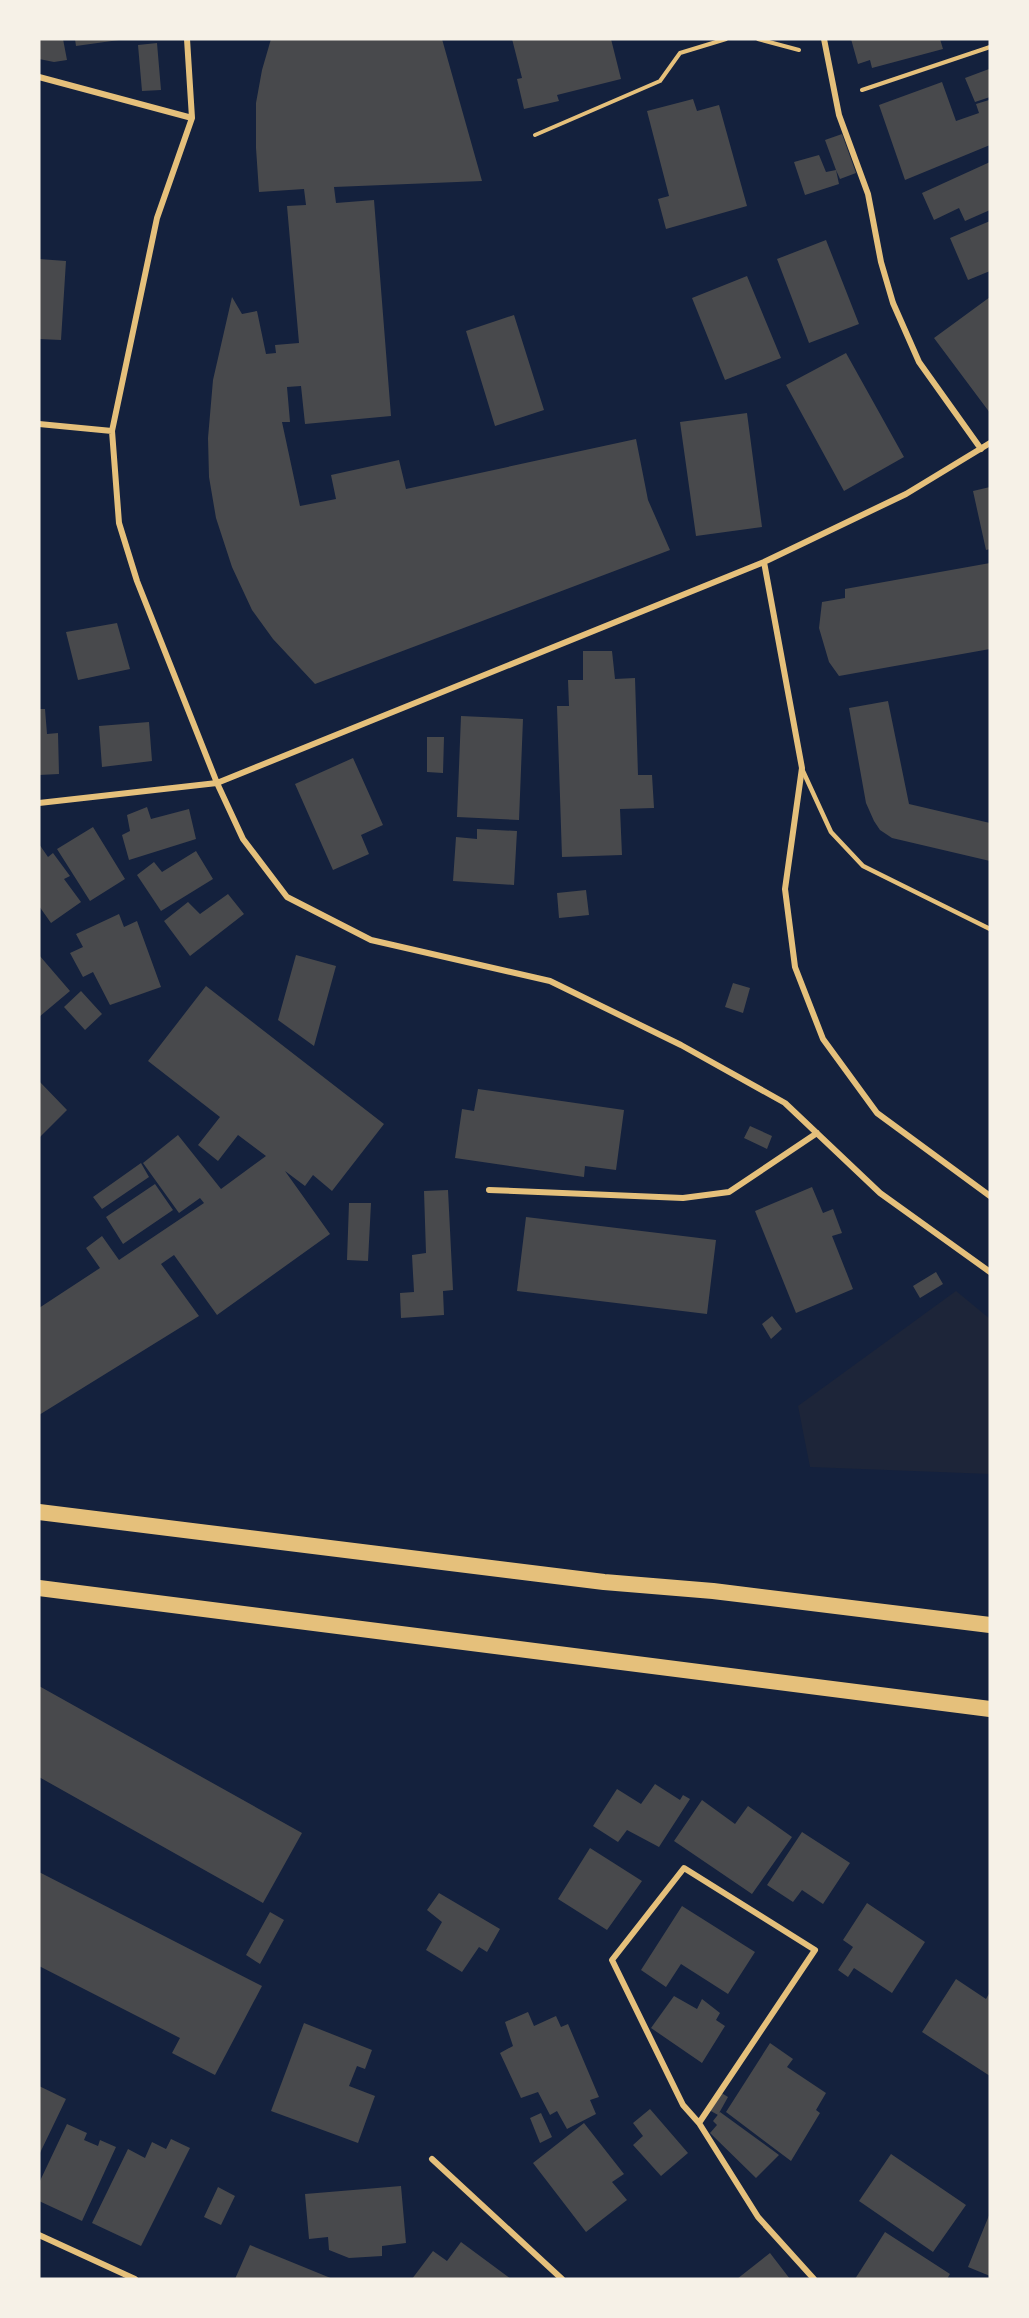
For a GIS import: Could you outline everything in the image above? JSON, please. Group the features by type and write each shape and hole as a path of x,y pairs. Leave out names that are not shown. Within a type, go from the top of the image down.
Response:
{"highway":[{"path":"39,1512 604,1582 713,1591 990,1626"},
{"path":"39,1588 990,1709"}],"street":[{"path":"188,39 192,118 157,218 112,431 122,532 137,580 217,783 243,839 287,897 371,939 550,981 681,1045 785,1103 880,1193 990,1272"},
{"path":"824,39 836,98 868,194 881,262 893,303 919,362 981,449"},
{"path":"39,77 192,118"},
{"path":"39,424 112,431"},
{"path":"39,803 217,783 764,562 906,494 990,443"},
{"path":"764,562 802,768 785,889 795,967 823,1039 877,1113 990,1196"},
{"path":"489,1190 683,1198 729,1192 817,1133"},
{"path":"699,2123 815,1950 684,1868 612,1960 683,2105 699,2123 758,2217 814,2279"},
{"path":"432,2159 562,2279"},
{"path":"39,2235 135,2279"}],"lane":[{"path":"802,768 831,832 863,866 990,929"}],"path":[{"path":"535,135 660,81 680,53 726,39"},
{"path":"758,39 829,59"},
{"path":"836,98 990,47"}],"shaded area":[{"path":"956,1291 990,1319 990,1474 810,1467 798,1406"}],"building":[{"path":"39,39 63,39 67,60 54,62 39,59"},
{"path":"75,39 119,39 119,40 76,46"},
{"path":"271,39 442,39 482,181 334,187 336,203 374,200 391,416 305,424 301,386 287,387 290,422 282,422 300,506 336,499 331,475 399,460 406,489 636,439 648,500 670,550 315,684 273,639 252,610 232,567 216,518 209,477 208,438 213,380 232,297 242,314 257,311 266,354 276,353 275,345 299,343 287,206 306,205 304,189 259,192 256,103"},
{"path":"512,39 611,39 621,79 557,95 559,101 524,109 517,79 522,78"},
{"path":"851,39 940,39 943,49 872,68 870,60 858,64"},
{"path":"157,43 161,90 142,91 138,45"},
{"path":"989,69 990,97 975,102 965,78"},
{"path":"942,82 956,121 979,113 976,104 989,100 990,145 905,180 879,105"},
{"path":"693,99 697,111 719,105 747,206 666,229 658,199 669,196 647,111"},
{"path":"842,134 856,173 840,179 825,140"},
{"path":"819,155 826,172 836,170 839,184 805,195 794,162"},
{"path":"990,162 990,210 965,221 959,208 934,220 922,193"},
{"path":"990,221 990,271 968,280 950,238"},
{"path":"826,240 859,324 809,343 777,259"},
{"path":"39,259 66,261 61,340 39,339"},
{"path":"747,276 781,358 725,380 692,298"},
{"path":"990,297 990,413 934,338"},
{"path":"514,315 544,410 495,426 466,331"},
{"path":"846,353 904,457 844,491 786,385"},
{"path":"747,413 762,527 696,536 680,422"},
{"path":"990,487 990,549 986,550 973,491"},
{"path":"990,563 990,649 839,676 829,662 819,628 822,602 845,598 845,589"},
{"path":"117,623 130,669 78,680 66,632"},
{"path":"583,651 612,651 615,679 635,678 638,775 652,775 654,808 620,809 622,855 562,857 557,706 569,706 568,680 583,680"},
{"path":"888,701 909,804 990,823 990,861 892,838 880,830 874,821 866,803 849,708"},
{"path":"39,709 45,709 47,734 58,733 59,774 39,775"},
{"path":"461,716 523,719 519,820 457,817"},
{"path":"149,722 152,761 102,767 99,726"},
{"path":"427,737 444,737 443,773 427,772"},
{"path":"353,758 383,825 361,835 369,854 333,870 295,784"},
{"path":"147,807 151,819 189,809 196,839 129,860 122,835 130,831 127,815"},
{"path":"93,827 125,879 90,901 57,849"},
{"path":"477,829 517,831 514,885 453,881 456,837 477,839"},
{"path":"39,844 48,857 53,853 70,876 64,879 81,902 51,923 39,906"},
{"path":"196,851 213,879 161,911 137,875 154,862 162,872"},
{"path":"586,890 589,915 559,918 557,893"},
{"path":"228,894 244,914 190,956 164,921 188,902 200,914"},
{"path":"119,914 124,927 137,921 161,987 110,1005 93,972 83,977 70,953 83,947 76,934"},
{"path":"39,955 70,991 39,1017"},
{"path":"296,955 336,966 314,1046 278,1020"},
{"path":"733,983 750,988 743,1013 725,1007"},
{"path":"206,986 384,1124 332,1191 313,1175 305,1186 285,1171 330,1234 217,1315 174,1255 161,1264 199,1316 39,1415 39,1308 100,1268 86,1248 102,1236 119,1260 204,1203 200,1198 179,1213 143,1163 178,1135 221,1189 266,1156 238,1135 218,1161 198,1145 220,1117 148,1061"},
{"path":"81,991 102,1014 85,1030 64,1007"},
{"path":"39,1081 67,1110 39,1138"},
{"path":"478,1089 624,1110 616,1170 585,1166 584,1177 455,1158 462,1109 474,1111"},
{"path":"750,1126 772,1136 767,1149 744,1138"},
{"path":"141,1163 149,1177 102,1209 93,1197"},
{"path":"155,1184 173,1210 123,1244 106,1217"},
{"path":"812,1187 823,1213 833,1209 842,1233 832,1236 853,1289 796,1313 755,1211"},
{"path":"448,1190 453,1290 443,1291 444,1315 401,1318 400,1293 414,1292 412,1255 426,1253 424,1191"},
{"path":"349,1203 371,1203 368,1261 347,1260"},
{"path":"526,1217 716,1240 707,1314 517,1291"},
{"path":"936,1272 943,1284 920,1298 913,1286"},
{"path":"772,1316 782,1329 771,1339 762,1324"},
{"path":"39,1686 302,1833 263,1903 39,1777"},
{"path":"655,1784 680,1800 683,1795 690,1799 659,1847 627,1830 618,1842 593,1826 617,1789 641,1804"},
{"path":"702,1800 735,1824 748,1806 792,1837 752,1894 674,1841"},
{"path":"802,1832 850,1863 823,1904 802,1890 793,1902 767,1885"},
{"path":"590,1848 642,1881 607,1930 558,1899"},
{"path":"39,1872 262,1986 215,2075 172,2053 180,2038 39,1966"},
{"path":"439,1893 500,1929 487,1952 479,1947 462,1972 426,1950 442,1922 427,1910"},
{"path":"867,1903 925,1942 892,1993 854,1968 848,1977 838,1970 853,1947 843,1940"},
{"path":"682,1906 755,1952 728,1994 681,1964 666,1987 641,1970"},
{"path":"270,1912 284,1920 260,1964 246,1955"},
{"path":"956,1979 986,1999 990,1992 990,2076 922,2032"},
{"path":"674,1996 697,2009 702,1999 720,2013 716,2020 725,2026 702,2063 651,2028"},
{"path":"528,2012 534,2026 556,2016 561,2027 568,2024 599,2097 590,2100 596,2114 567,2129 557,2111 550,2115 538,2092 521,2098 500,2053 513,2046 505,2022"},
{"path":"304,2023 372,2050 365,2069 357,2066 349,2086 375,2096 358,2143 271,2111"},
{"path":"770,2043 793,2059 787,2067 826,2093 816,2110 820,2113 791,2161 726,2112"},
{"path":"39,2086 66,2099 39,2155"},
{"path":"720,2092 728,2097 718,2115 709,2110"},
{"path":"650,2109 688,2153 661,2176 633,2145 643,2136 633,2123"},
{"path":"720,2112 779,2155 756,2178 710,2133 717,2125 713,2121"},
{"path":"541,2113 552,2137 540,2143 530,2118"},
{"path":"584,2123 624,2174 612,2182 627,2200 586,2232 533,2163"},
{"path":"67,2124 87,2133 84,2140 98,2146 100,2140 116,2147 82,2221 39,2201 39,2183"},
{"path":"171,2139 190,2148 141,2246 92,2223 128,2149 145,2158 152,2142 166,2149"},
{"path":"891,2154 966,2205 933,2252 859,2201"},
{"path":"401,2186 406,2243 382,2246 382,2256 349,2258 329,2250 328,2237 309,2239 305,2194"},
{"path":"218,2187 235,2196 221,2225 204,2217"},
{"path":"990,2213 990,2276 968,2267"},
{"path":"885,2232 950,2274 947,2279 855,2279"},
{"path":"461,2242 511,2279 412,2279 433,2251 447,2261"},
{"path":"250,2245 333,2279 235,2279"},
{"path":"770,2253 790,2279 737,2279"}]}
